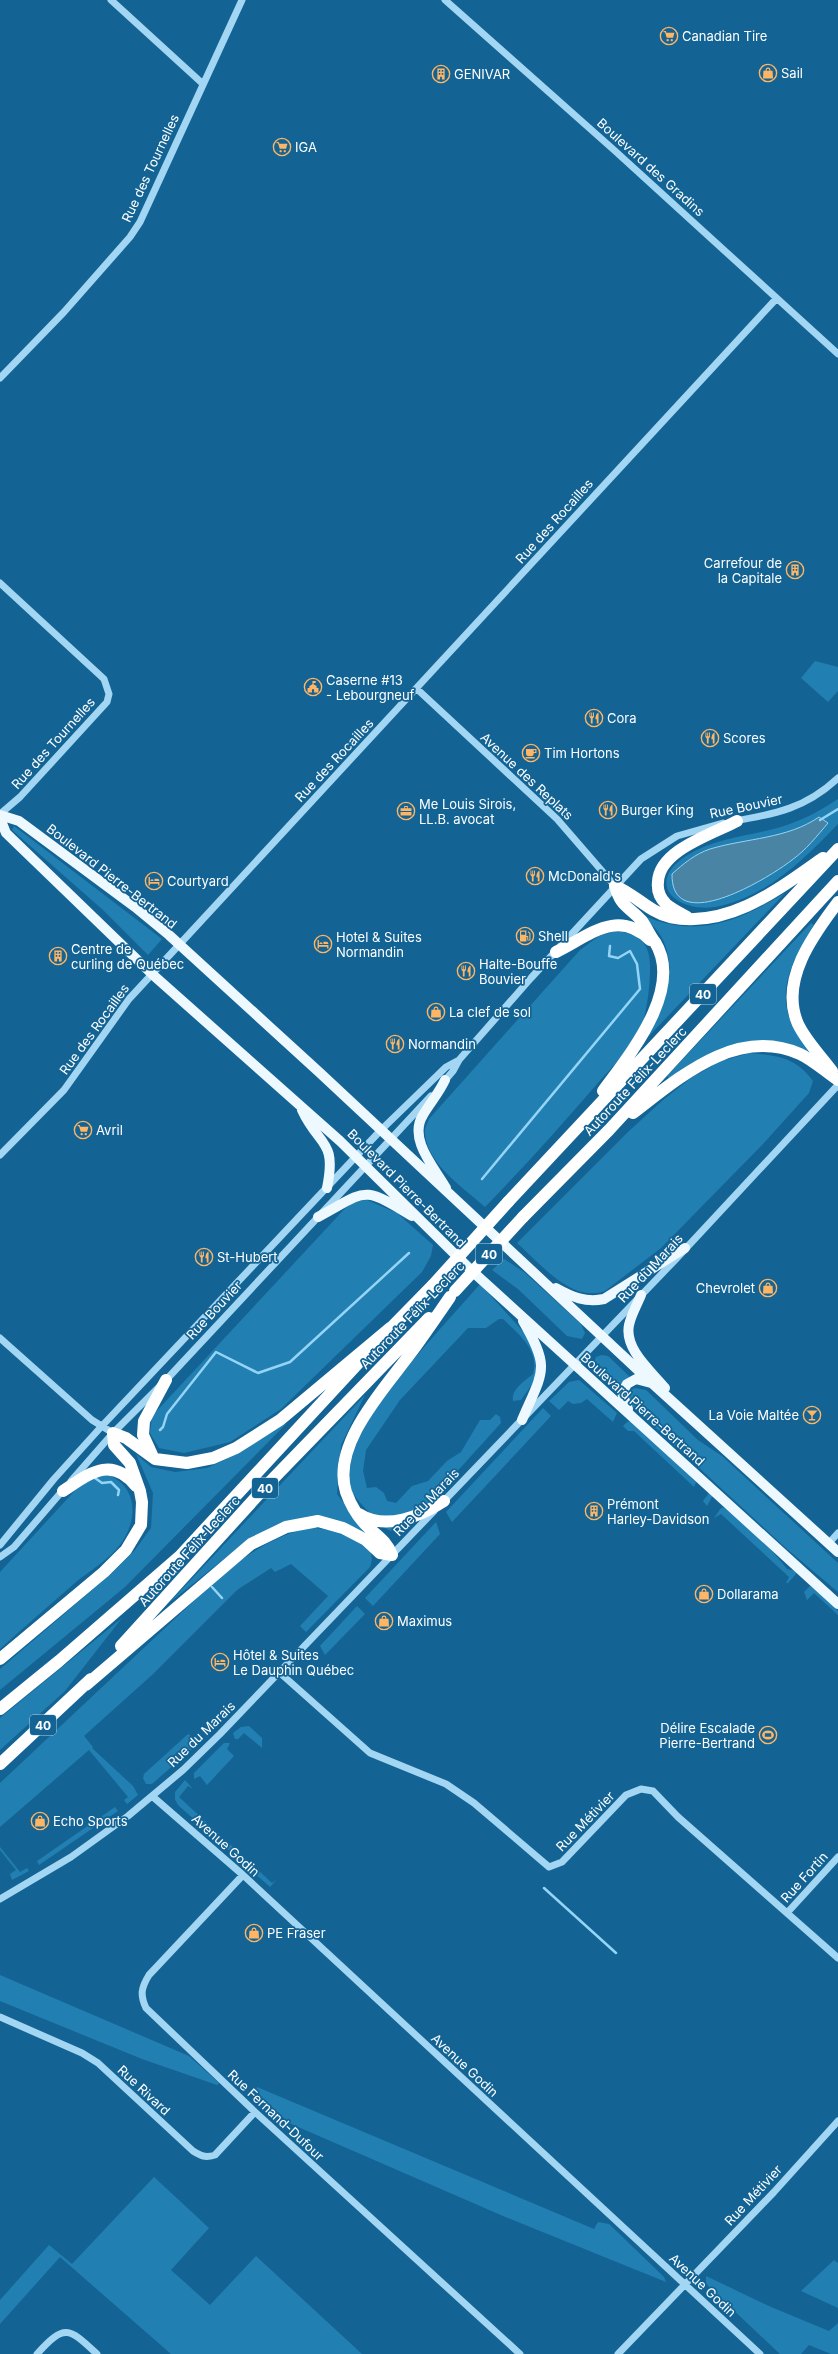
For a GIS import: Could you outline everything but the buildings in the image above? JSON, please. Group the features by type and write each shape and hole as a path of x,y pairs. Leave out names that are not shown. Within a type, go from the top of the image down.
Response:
{"highway":[{"path":"688,918 667,905 661,898 658,887 661,868 674,854 737,821"},
{"path":"615,886 627,891 651,910 670,917 708,918 740,909 775,893 838,848"},
{"name":"Autoroute Félix-Leclerc","path":"0,1709 59,1661 180,1556 390,1328 433,1285 508,1202 838,848"},
{"name":"Autoroute Félix-Leclerc","path":"0,1764 86,1685 268,1484 453,1294 523,1217 609,1130 838,881"},
{"path":"568,1138 646,1030 656,1010 662,978 658,948 642,921 619,901 615,886"},
{"path":"838,902 824,920 798,966 793,986 798,1024 838,1079"},
{"path":"556,952 594,931 617,924 637,930 658,948"},
{"path":"609,1130 688,1072 708,1060 746,1047 762,1045 801,1054 838,1079"},
{"path":"86,1685 251,1544 286,1527 318,1521 343,1528 366,1540 380,1553 392,1555 388,1544 368,1527 354,1511 346,1491 343,1472 348,1449 364,1415 453,1294"},
{"path":"0,1659 104,1572 126,1550 141,1525 142,1502 140,1491 130,1463 114,1445 113,1433 126,1438 155,1459 188,1463 213,1458 236,1448 280,1420 390,1328"},
{"path":"155,1459 142,1434 148,1411 166,1380"},
{"path":"63,1491 97,1470 106,1469 117,1470 125,1475 140,1491"},
{"path":"354,1511 373,1520 400,1520 429,1510 444,1501"},
{"path":"0,1699 98,1626"}],"main road":[{"name":"Boulevard Pierre-Bertrand","path":"0,816 19,821 135,907 319,1072 380,1131 602,1337 838,1552"},
{"name":"Boulevard Pierre-Bertrand","path":"0,816 6,833 152,974 356,1156 518,1313 838,1604"},
{"path":"445,1080 422,1116 418,1135 424,1151 451,1196"},
{"path":"302,1108 308,1123 323,1140 329,1153 331,1166 327,1188"},
{"path":"318,1217 350,1198 362,1194 375,1195 424,1223"},
{"path":"542,1281 569,1296 592,1302 604,1299 685,1248"},
{"path":"641,1295 629,1324 628,1335 631,1345 691,1418"},
{"path":"518,1313 537,1345 542,1359 542,1374 522,1420"},
{"path":"630,1414 622,1395 627,1384 636,1379 653,1384"}],"street":[{"path":"111,0 203,84"},
{"name":"Rue des Tournelles","path":"0,378 64,312 130,237 140,222 242,0"},
{"name":"Boulevard des Gradins","path":"445,0 646,179 838,354"},
{"name":"Rue des Rocailles","path":"0,1155 64,1090 129,998 417,689 776,299"},
{"name":"Rue des Tournelles","path":"0,583 104,679 109,694 107,702 20,797 0,816"},
{"name":"Avenue des Replats","path":"417,689 558,819 615,886"},
{"name":"Rue Bouvier","path":"0,1557 14,1547 113,1433 166,1380 391,1140 453,1071 459,1060 641,859 664,843 689,831 795,808 825,790 838,778"},
{"name":"Rue Bouvier","path":"0,1545 54,1480 101,1427 356,1156 446,1067 459,1060"},
{"name":"Rue du Marais","path":"0,1899 70,1858 152,1796 215,1739 576,1365 838,1085"},
{"path":"0,1338 101,1427 113,1433"},
{"path":"829,1543 838,1534"},
{"name":"Rue Métivier","path":"279,1672 370,1753 446,1784 474,1803 549,1867 562,1862 626,1795 641,1790 653,1791 678,1817 838,1958"},
{"name":"Avenue Godin","path":"152,1796 243,1875 760,2354"},
{"name":"Rue Fortin","path":"787,1914 838,1858"},
{"name":"Rue Fernand-Dufour","path":"243,1875 149,1975 142,1986 141,1998 154,2018 520,2354"},
{"name":"Rue Rivard","path":"0,2017 82,2053 98,2063 192,2151 207,2158 215,2155 255,2112"},
{"name":"Rue Métivier","path":"685,2285 774,2192 838,2121"},
{"path":"618,2354 685,2285"},
{"path":"37,2354 51,2339 68,2332 76,2335 97,2354"}],"shaded area":[{"path":"815,661 838,667 838,691 828,702 801,678"},
{"path":"838,799 838,824 785,874 755,893 738,901 705,908 680,902 672,895 667,887 667,877 673,867 686,856 697,850 720,841 781,827 811,815"},
{"path":"819,817 828,823 811,843 792,860 763,879 723,898 703,902 687,901 676,893 672,874 694,856 724,845 794,830"},
{"path":"14,826 162,939 148,955 103,910 12,830"},
{"path":"785,893 648,1037 664,1001 669,976 669,963 667,951 662,938 644,916 664,923 683,926 718,924 751,912"},
{"path":"811,923 814,925 796,957 790,973 786,988 786,1004 790,1019 798,1035 811,1051 808,1053 791,1045 773,1042 755,1043 738,1047 720,1054 670,1080 667,1076"},
{"path":"615,931 624,932 642,942 646,947 650,961 648,995 640,1031 633,1043 623,1055 514,1177 485,1207 448,1175 433,1156 428,1145 425,1132 429,1119 580,950 599,936"},
{"path":"750,1053 770,1055 793,1062 813,1081 809,1093 763,1144 661,1248 605,1291 592,1293 580,1292 557,1279 546,1271 517,1243 629,1131 663,1100 691,1078 721,1061"},
{"path":"367,1200 397,1213 433,1245 431,1256 422,1272 281,1409 230,1442 184,1453 159,1448 150,1433 152,1416 351,1202"},
{"path":"504,1259 524,1272 581,1324 585,1333 582,1339 567,1336 518,1289 492,1270"},
{"path":"480,1284 532,1341 540,1373 521,1400 513,1401 516,1389 533,1374 534,1365 531,1350 521,1337 503,1319 499,1319 486,1328 468,1328 400,1400 366,1450 363,1471 367,1488 376,1487 384,1493 387,1501 396,1503 412,1486 428,1481 447,1461 461,1452 480,1420 490,1420 496,1414 500,1417 501,1423 404,1530 394,1532 390,1531 359,1502 352,1492 348,1474 352,1453 363,1429 380,1402 423,1349"},
{"path":"602,1355 608,1356 631,1378 619,1385 616,1393 592,1368 596,1357"},
{"path":"579,1380 617,1413 613,1422 587,1399 581,1403 573,1404 568,1401 559,1410 549,1401 569,1382"},
{"path":"635,1388 646,1390 698,1440 722,1456 838,1563 838,1592 787,1549 631,1405 627,1396 629,1391"},
{"path":"365,1395 341,1445 337,1494 368,1535 329,1518 240,1546 169,1603"},
{"path":"543,1408 551,1416 452,1522 446,1512"},
{"path":"632,1421 696,1482 694,1487 634,1431 628,1431 623,1426 627,1422"},
{"path":"287,1423 125,1587 0,1690 0,1669 112,1573 135,1550 151,1528 153,1493 136,1454 151,1467 175,1472 207,1468 237,1454"},
{"path":"106,1474 123,1485 128,1492 133,1509 129,1528 121,1544 103,1562 76,1582 0,1649 0,1572 80,1485 94,1475"},
{"path":"709,1493 713,1495 707,1506 703,1501"},
{"path":"726,1507 768,1546 787,1569 796,1571 796,1574 788,1583 786,1583 789,1577 721,1514 714,1518 721,1508"},
{"path":"436,1522 440,1534 373,1606 365,1598"},
{"path":"308,1528 340,1532 361,1541 368,1548 372,1556 370,1567 306,1632 300,1626 328,1596 291,1564 275,1572 271,1568 237,1590 152,1675 84,1736 93,1747 92,1748 133,1786 138,1795 127,1804 124,1800 128,1797 89,1750 0,1827 0,1783 230,1567 276,1539"},
{"path":"810,1586 814,1587 838,1611 838,1615 814,1593 807,1600 804,1592"},
{"path":"357,1606 365,1614 325,1655 320,1646"},
{"path":"122,1618 65,1691 0,1750 0,1718"},
{"path":"249,1726 262,1738 262,1748 244,1733 238,1739 235,1739 233,1733 241,1727"},
{"path":"188,1734 200,1742 152,1784 146,1784 143,1778 144,1774"},
{"path":"224,1743 230,1743 227,1749 234,1756 207,1785 200,1776 194,1779 194,1773"},
{"path":"185,1780 193,1789 188,1786 179,1797 272,1883 277,1879 270,1887 178,1805 175,1799 175,1792"},
{"path":"115,1807 118,1811 39,1865 37,1861"},
{"path":"0,1847 20,1872 27,1868 29,1871 12,1880 10,1874 16,1870 0,1850"},
{"path":"0,1975 189,2056 219,2083 217,2085 142,2059 0,2001"},
{"path":"257,2087 594,2229 598,2222 609,2224 664,2277 666,2282 503,2216 289,2123 256,2092"},
{"path":"154,2177 209,2228 171,2270 210,2305 256,2256 362,2354 171,2354 60,2257 0,2324 0,2300 49,2245 72,2264"},
{"path":"834,2260 838,2263 838,2308 801,2291"},
{"path":"706,2276 771,2307 829,2331 838,2323 838,2354 831,2354 809,2345 801,2354 780,2354 709,2287 706,2283"}],"waterway":[{"path":"820,820 838,809"},
{"path":"482,1179 640,989 637,964 630,951 618,958 609,956 610,946"},
{"path":"160,1430 163,1427 167,1414 216,1352 258,1373 290,1362 409,1253"},
{"path":"95,1478 102,1483 111,1482 119,1490 118,1495"},
{"path":"212,1587 222,1598"},
{"path":"544,1888 616,1953"}],"place":[{"name":"Canadian Tire","path":"669,36"},
{"name":"Sail","path":"768,73"},
{"name":"GENIVAR","path":"441,74"},
{"name":"IGA","path":"282,147"},
{"name":"Carrefour de la Capitale","path":"795,570"},
{"name":"Caserne #13 - Lebourgneuf","path":"313,687"},
{"name":"Cora","path":"594,718"},
{"name":"Scores","path":"710,738"},
{"name":"Tim Hortons","path":"531,753"},
{"name":"Burger King","path":"608,810"},
{"name":"Me Louis Sirois, LL.B. avocat","path":"406,811"},
{"name":"McDonald's","path":"535,876"},
{"name":"Courtyard","path":"154,881"},
{"name":"Shell","path":"525,936"},
{"name":"Hotel & Suites Normandin","path":"323,944"},
{"name":"Centre de curling de Québec","path":"58,956"},
{"name":"Halte-Bouffe Bouvier","path":"466,971"},
{"name":"La clef de sol","path":"436,1012"},
{"name":"Normandin","path":"395,1044"},
{"name":"Avril","path":"83,1130"},
{"name":"St-Hubert","path":"204,1257"},
{"name":"Chevrolet","path":"768,1288"},
{"name":"La Voie Maltée","path":"812,1415"},
{"name":"Prémont Harley-Davidson","path":"594,1511"},
{"name":"Dollarama","path":"704,1594"},
{"name":"Maximus","path":"384,1621"},
{"name":"Hôtel & Suites Le Dauphin Québec","path":"220,1662"},
{"name":"Délire Escalade Pierre-Bertrand","path":"768,1735"},
{"name":"Echo Sports","path":"40,1821"},
{"name":"PE Fraser","path":"254,1933"}]}
